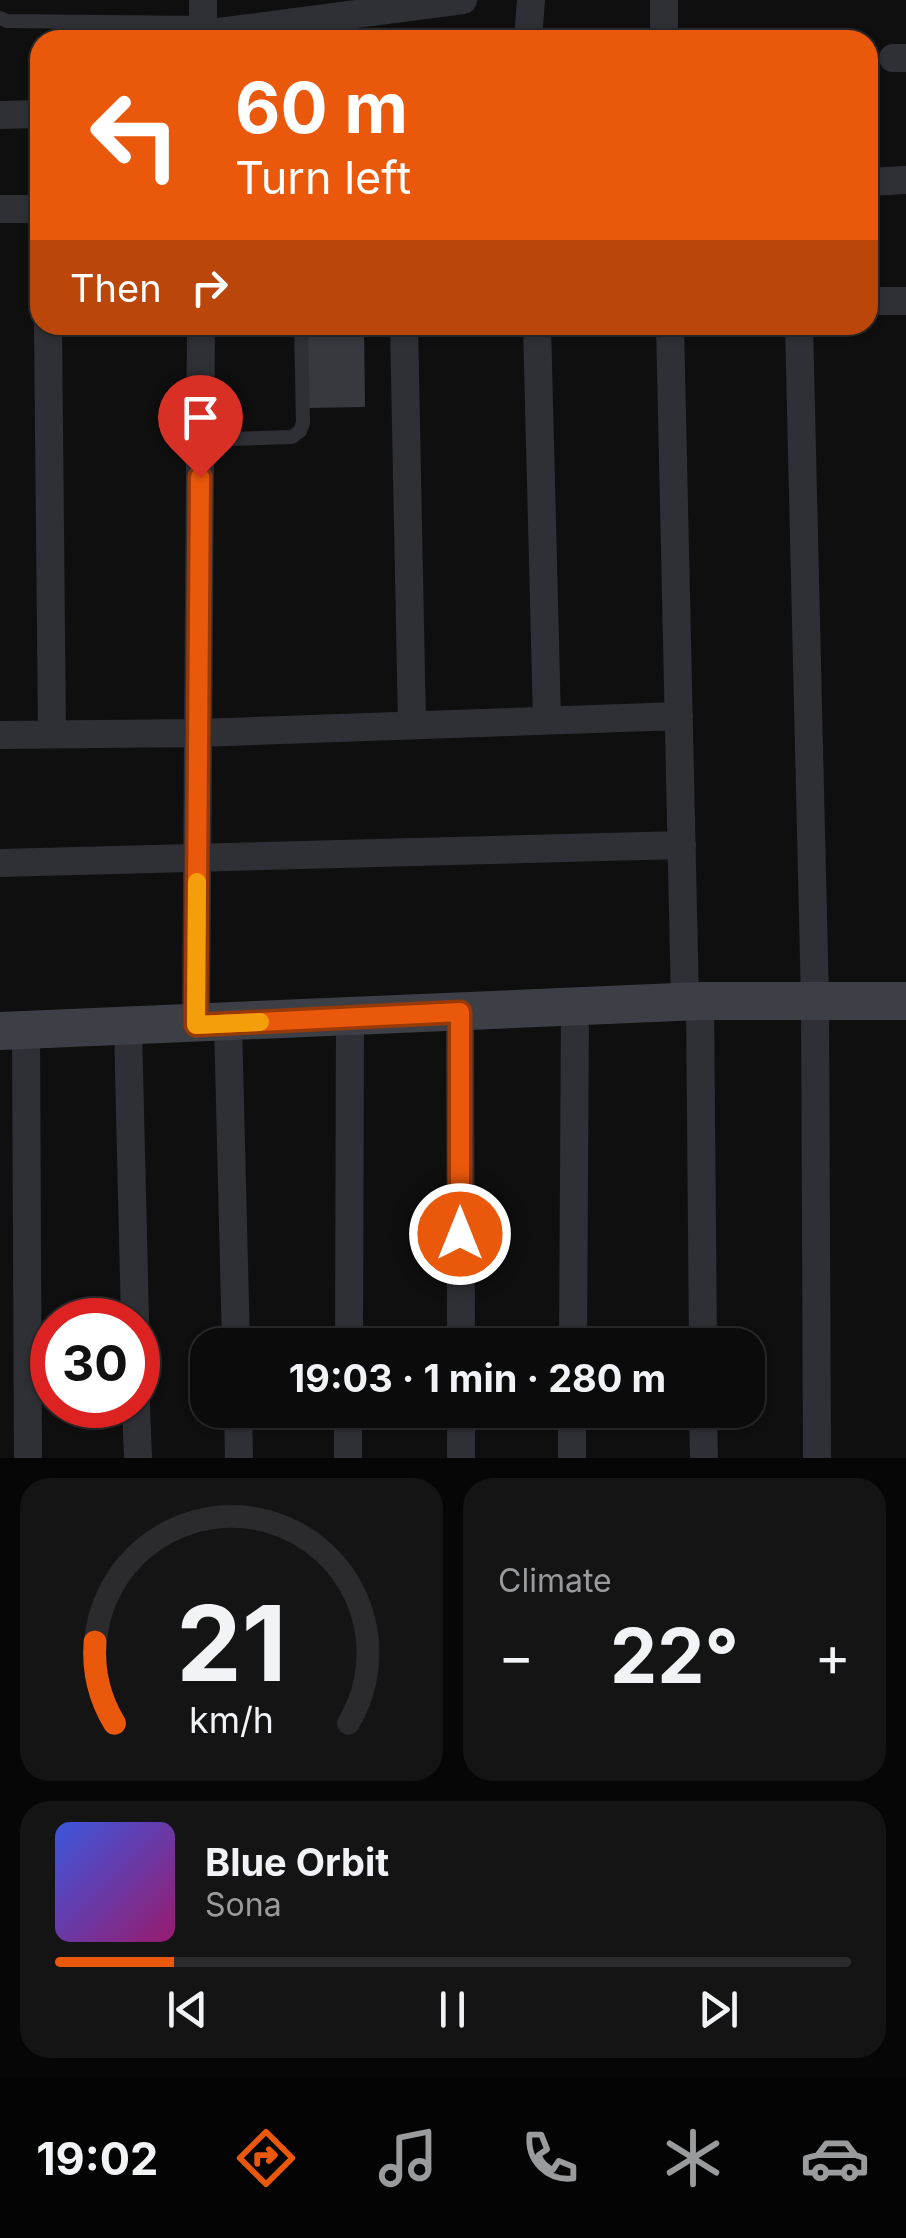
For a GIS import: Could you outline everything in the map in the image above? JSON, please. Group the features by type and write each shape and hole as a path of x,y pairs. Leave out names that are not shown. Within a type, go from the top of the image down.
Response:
{"street":[{"path":"203,24 463,0"},
{"path":"529,30 531,0"},
{"path":"664,0 664,30"},
{"path":"0,115 30,114"},
{"path":"878,181 906,180"},
{"path":"0,210 30,208"},
{"path":"878,301 906,301"},
{"path":"48,335 52,734"},
{"path":"201,335 198,859 235,1328"},
{"path":"404,335 412,725"},
{"path":"537,335 547,720"},
{"path":"670,335 682,846 692,1001 702,1328"},
{"path":"799,335 816,1001 818,1458"},
{"path":"0,735 198,733 679,716"},
{"path":"0,864 682,846"},
{"path":"28,1458 13,1031 692,1001 906,1002"},
{"path":"573,1328 575,1007"},
{"path":"460,1012 460,1328"},
{"path":"349,1328 350,1018"},
{"path":"128,1028 134,1298"},
{"path":"137,1428 138,1458"},
{"path":"238,1428 239,1458"},
{"path":"348,1428 348,1458"},
{"path":"461,1428 461,1458"},
{"path":"572,1428 572,1458"},
{"path":"703,1428 704,1458"}],"lane":[{"path":"0,18 203,24"},
{"path":"200,440 292,437 300,431 301,335"}],"building":[{"path":"306,335 364,335 365,407 308,408"}],"slow traffic":[{"path":"197,882 196,1025 260,1022"}],"route":[{"path":"200,477 196,1025 460,1012 460,1234"}]}
